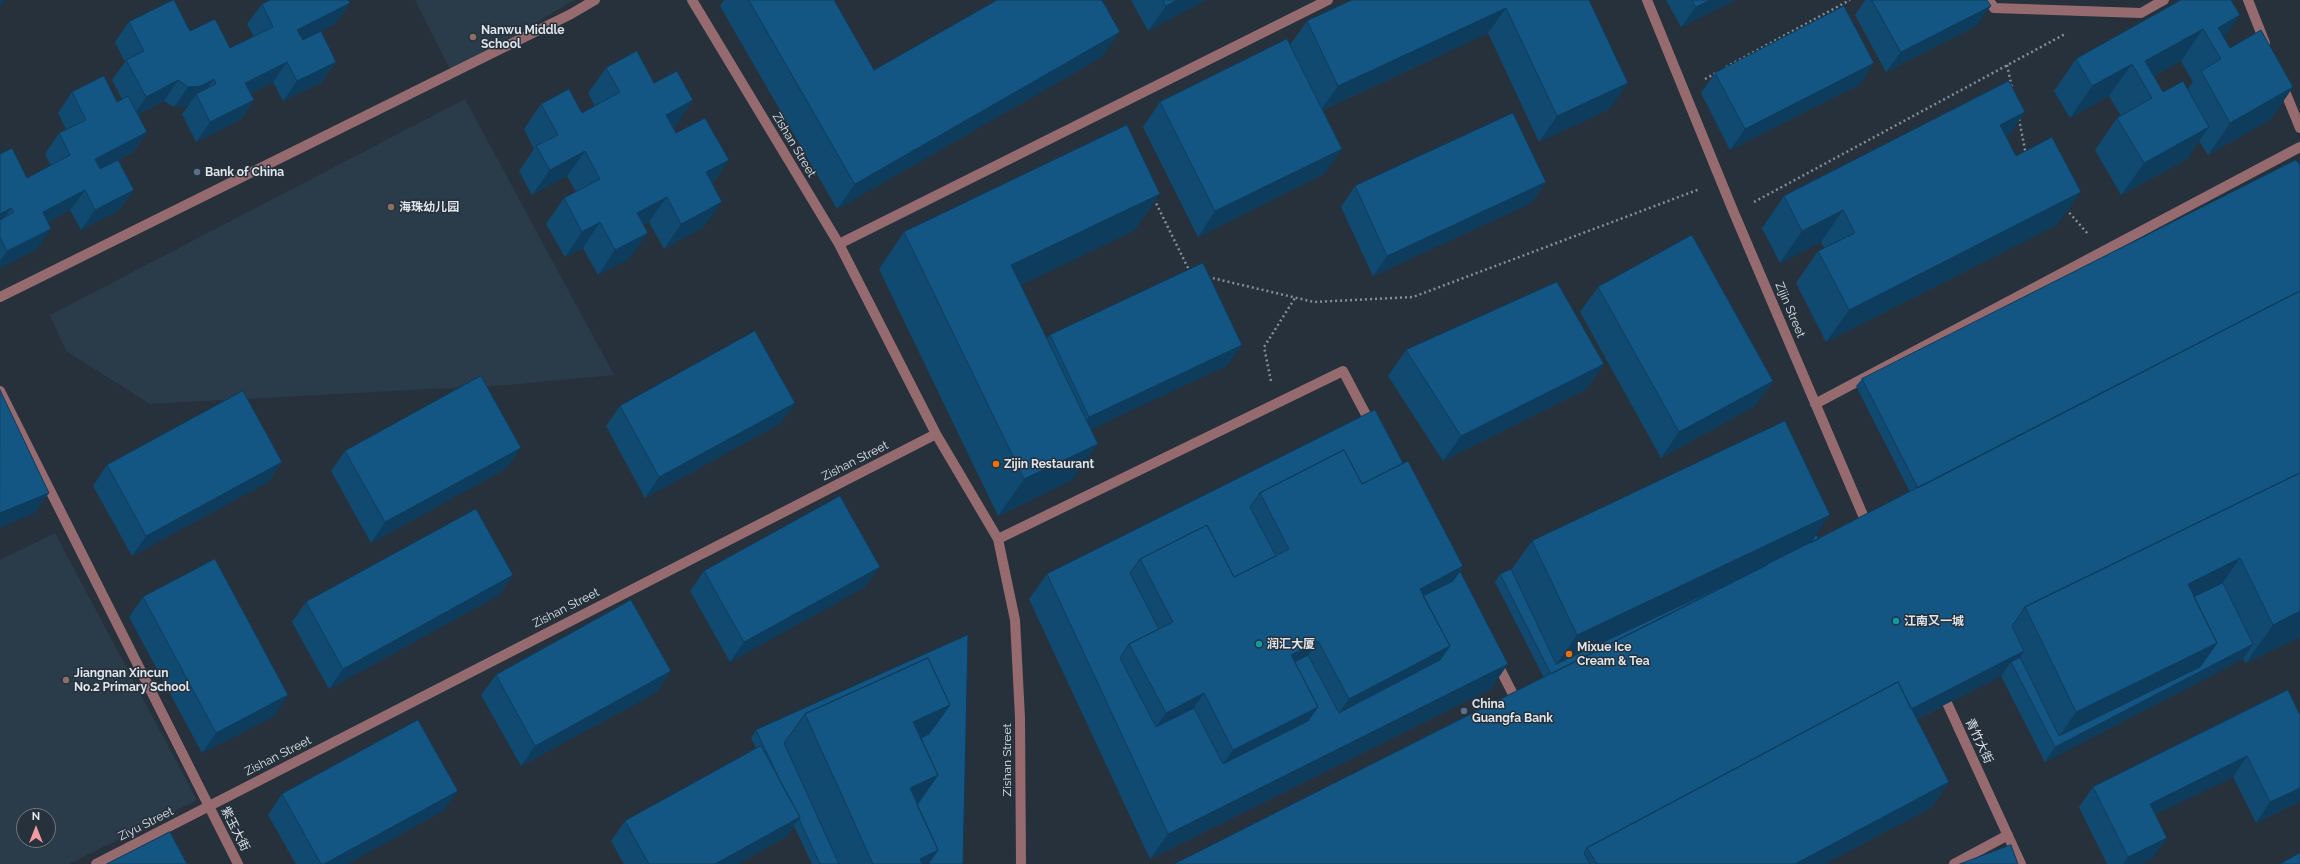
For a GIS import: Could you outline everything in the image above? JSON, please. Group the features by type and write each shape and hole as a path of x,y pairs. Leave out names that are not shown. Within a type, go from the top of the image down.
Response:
{"street":[{"path":"0,297 543,28 595,0"},
{"name":"Zishan Street","path":"692,0 839,244 936,434 998,538 1015,620 1020,718 1021,864"},
{"path":"839,244 1328,0"},
{"name":"Zijin Street","path":"1647,0 1734,213 1871,533"},
{"path":"1990,0 1994,8 2141,14 2164,0"},
{"path":"2248,0 2268,50"},
{"path":"2277,71 2300,128"},
{"path":"1815,404 2300,147"},
{"path":"998,538 1343,371 1376,434"},
{"name":"紫玉大街","path":"0,391 238,864"},
{"name":"Zishan Street","path":"208,806 936,434"},
{"path":"1491,651 1524,714"},
{"name":"青竹大街","path":"1936,680 2021,864"},
{"name":"Ziyu Street","path":"96,864 208,806"},
{"path":"1954,864 2008,835"}],"path":[{"path":"1725,68 1850,0"},
{"path":"1734,213 2070,31"},
{"path":"2007,65 2014,95"},
{"path":"1684,90 1718,72"},
{"path":"2018,117 2028,162"},
{"path":"1205,277 1314,302 1413,297 1721,182"},
{"path":"1152,195 1190,273"},
{"path":"2061,204 2103,251"},
{"path":"1276,404 1264,347 1295,298"}],"shaded area":[{"name":"Nanwu Middle School","path":"415,0 574,0 452,73"},
{"name":"海珠幼儿园","path":"465,99 614,375 508,385 150,404 66,351 50,315"},
{"name":"Jiangnan Xincun No.2 Primary School","path":"55,533 197,800 69,864 0,864 0,560"}],"building":[{"path":"173,0 190,31 215,19 230,48 273,27 262,4 270,0 348,0 350,3 297,30 303,40 321,31 336,62 297,81 287,62 245,83 254,100 210,122 196,94 216,84 214,79 201,86 188,87 178,80 146,97 126,60 144,51 129,22"},
{"path":"749,0 834,0 874,70 997,0 1102,0 1120,32 855,184"},
{"path":"1163,0 1177,0 1166,6"},
{"path":"1352,0 1589,0 1628,83 1557,116 1506,8 1338,86 1307,21"},
{"path":"1692,0 1710,0 1696,7"},
{"path":"1872,0 1987,0 1991,6 1901,52"},
{"path":"2181,0 2231,0 2240,15 2218,28 2230,48 2261,30 2293,87 2230,123 2201,71 2221,59 2203,29 2145,61 2163,92 2183,81 2209,127 2144,163 2117,118 2152,98 2132,64 2092,86 2076,59"},
{"path":"1844,6 1874,63 1745,129 1715,73"},
{"path":"1287,39 1342,149 1215,211 1160,102"},
{"path":"637,51 654,83 677,71 693,100 666,115 676,133 705,118 729,160 706,172 722,202 681,224 667,197 637,213 648,233 615,250 600,222 582,232 564,198 600,179 585,151 550,170 536,146 558,135 541,104 569,89 582,113 620,92 606,68"},
{"path":"104,76 117,102 128,96 147,132 95,159 100,169 118,160 134,190 95,210 85,190 43,212 51,229 7,251 0,237 0,220 14,212 11,208 0,214 0,154 12,148 27,178 70,155 59,133 86,120 72,92"},
{"path":"2009,81 2025,112 2000,125 2016,156 2052,137 2081,192 1849,310 1818,251 1855,233 1843,210 1802,231 1784,196"},
{"path":"1513,113 1546,182 1387,256 1355,186"},
{"path":"1127,125 1160,194 1011,265 1098,444 1024,479 904,232"},
{"path":"2296,160 2300,166 2300,291 1918,488 1862,379"},
{"path":"1692,235 1773,381 1679,432 1598,287"},
{"path":"1203,263 1242,345 1089,417 1050,335"},
{"path":"1557,282 1604,364 1461,436 1406,350"},
{"name":"江南又一城","path":"2300,291 2300,473 2025,607 2012,626 2024,651 1911,709 1898,682 1587,848 1584,853 1590,864 1174,864 1831,532"},
{"path":"755,331 795,403 659,477 620,406"},
{"path":"481,376 521,448 385,522 345,451"},
{"path":"0,390 49,493 0,513"},
{"path":"243,391 282,462 146,536 107,465"},
{"path":"1375,410 1403,463 1362,484 1344,450 1260,493 1250,507 1276,556 1234,577 1207,525 1140,559 1130,573 1159,629 1129,644 1120,658 1156,727 1194,708 1223,764 1308,721 1318,707 1295,662 1308,655 1339,713 1440,660 1450,646 1423,596 1453,581 1460,571 1508,664 1168,834 1047,574"},
{"path":"1785,421 1830,515 1577,635 1532,541"},
{"name":"润汇大厦","path":"1344,450 1362,484 1408,461 1463,566 1420,589 1450,646 1349,699 1318,641 1291,655 1318,707 1233,750 1204,693 1166,713 1129,644 1173,622 1140,559 1207,525 1234,577 1289,549 1260,493"},
{"path":"2300,473 2300,611 2273,625 2240,558 2188,584 2217,643 2076,712 2025,607"},
{"path":"840,496 880,567 744,642 704,571"},
{"path":"476,509 513,575 343,669 306,602"},
{"path":"1816,535 1819,539 1811,543"},
{"path":"215,559 288,695 216,733 143,597"},
{"path":"1767,565 1551,674 1500,574 1511,569 1556,664"},
{"path":"2223,583 2253,644 2055,747 2011,662 2020,657 2059,736 2200,667 2217,643 2194,597"},
{"path":"631,600 671,671 535,746 496,675"},
{"path":"968,635 963,864 928,864 938,850 917,805 938,775 921,738 929,734 950,705 928,658 805,714 784,743 839,864 820,864 799,819 800,817 784,789 756,730"},
{"path":"928,658 950,705 913,722 938,775 910,788 938,850 920,859 922,864 873,864 805,714"},
{"path":"1898,682 1949,782 1795,864 1597,864 1587,848"},
{"path":"2288,690 2300,715 2300,788 2270,802 2247,756 2150,804 2167,838 2128,857 2093,787"},
{"path":"418,720 458,791 324,864 321,864 282,794"},
{"path":"761,746 800,817 715,864 649,864 625,821"},
{"path":"170,832 187,864 107,864"},
{"path":"2011,845 2018,864 1960,864"},
{"path":"2300,853 2300,864 2280,864"}],"place":[{"name":"Nanwu Middle School","path":"473,37"},
{"name":"Bank of China","path":"197,172"},
{"name":"海珠幼儿园","path":"391,207"},
{"name":"Zijin Restaurant","path":"996,464"},
{"name":"江南又一城","path":"1896,621"},
{"name":"润汇大厦","path":"1259,644"},
{"name":"Mixue Ice Cream & Tea","path":"1569,654"},
{"name":"Jiangnan Xincun No.2 Primary School","path":"66,680"},
{"name":"China Guangfa Bank","path":"1464,711"}]}
